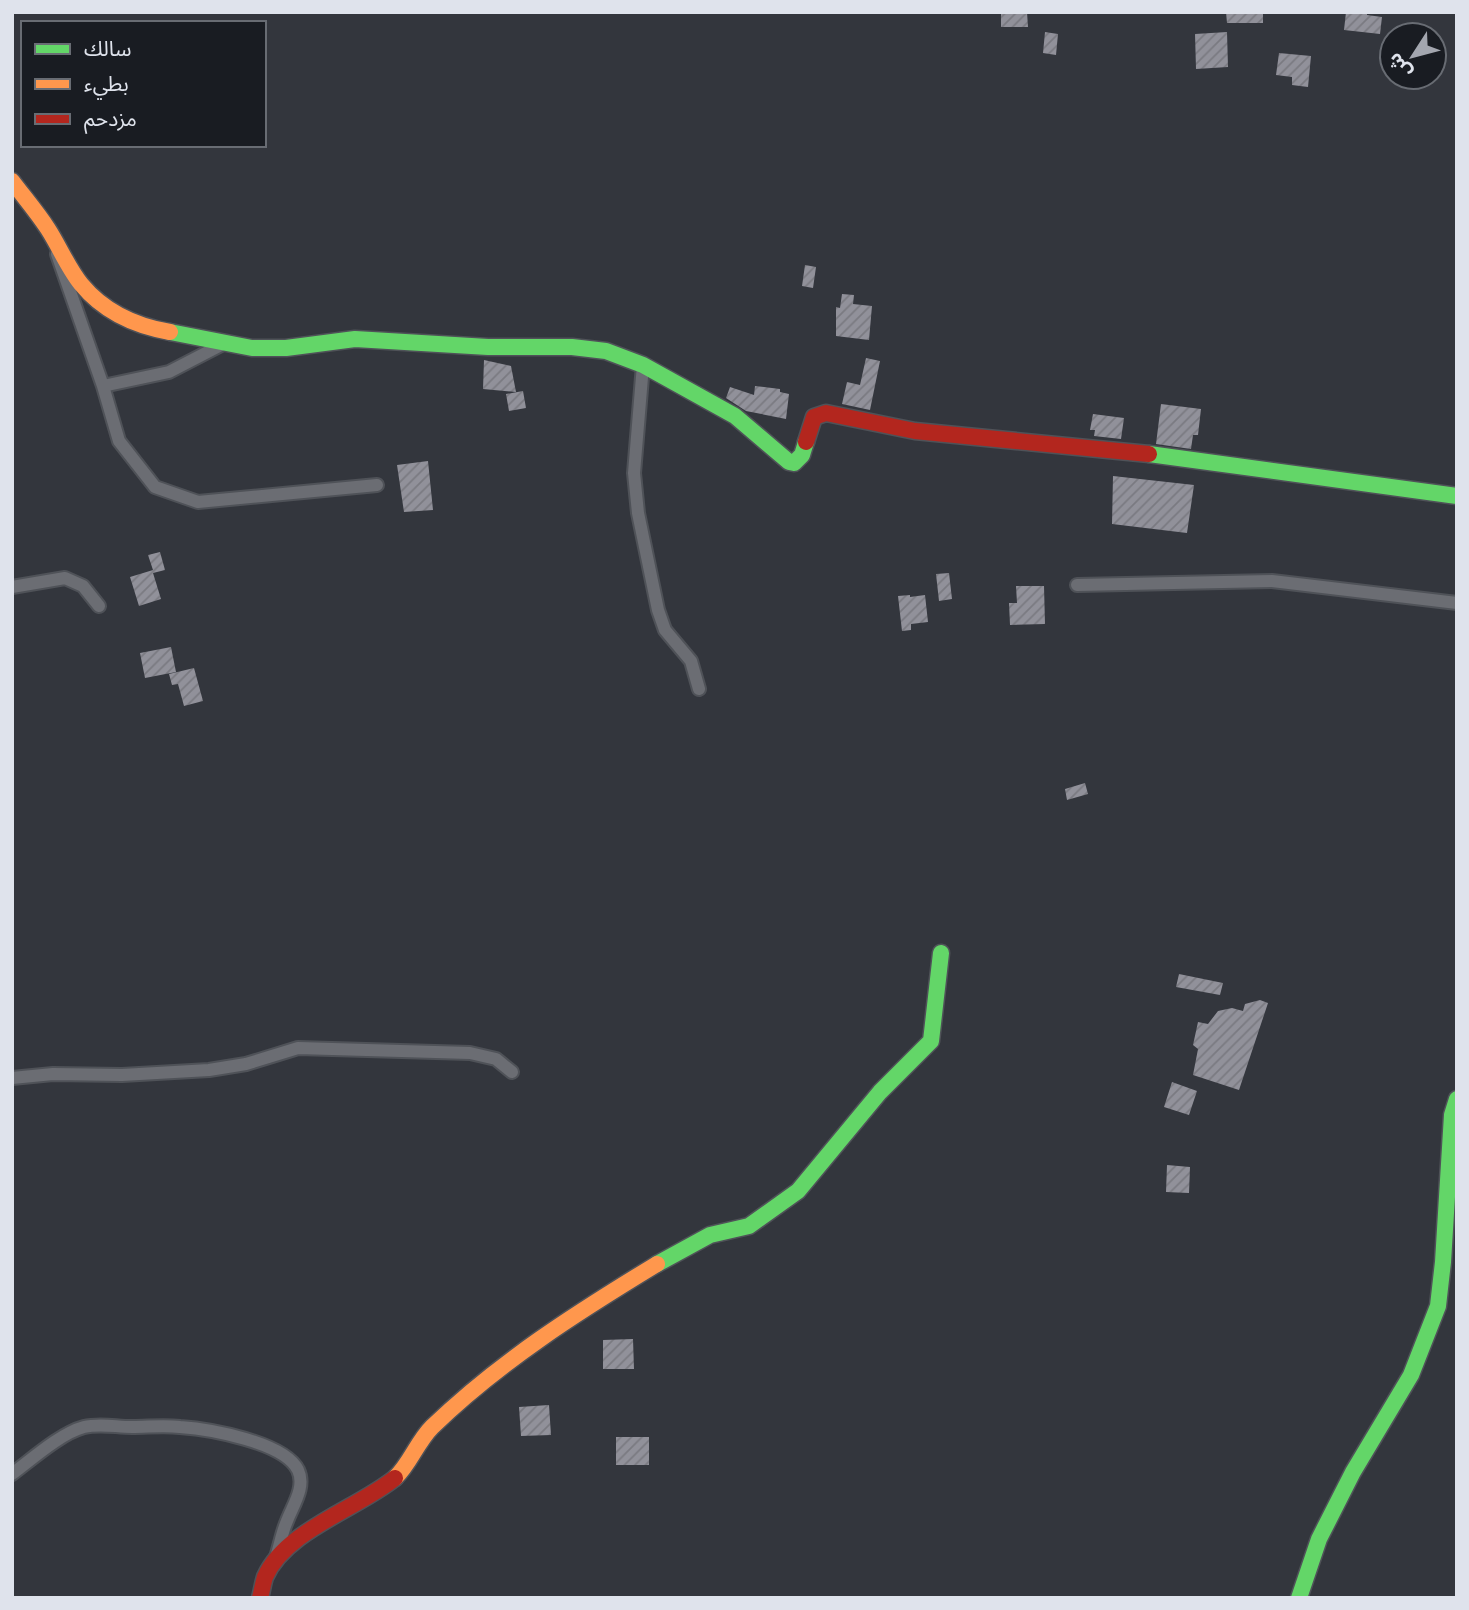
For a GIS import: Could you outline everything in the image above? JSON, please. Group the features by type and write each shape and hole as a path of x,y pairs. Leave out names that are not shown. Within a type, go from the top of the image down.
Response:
{"street":[{"path":"12,181 47,227 80,282 94,298 134,323 153,328 252,348 286,348 355,339 488,347 572,346 606,351 643,365 735,416 789,462 794,463 803,455 814,417 826,413 915,431 1103,448 1457,496"},
{"path":"47,227 103,386 119,441 155,487 198,502 377,485"},
{"path":"103,386 169,372 225,343"},
{"path":"643,365 634,473 638,513 658,610 665,631 691,661 699,689"},
{"path":"12,587 65,578 83,586 99,606"},
{"path":"1077,585 1272,581 1457,603"},
{"path":"276,1558 330,1518 381,1490 408,1466 431,1428 524,1349 686,1247 710,1235 749,1226 798,1191 880,1092 931,1041 941,953"},
{"path":"12,1077 209,1070 246,1065 298,1048 470,1053 496,1059 512,1072"},
{"path":"1299,1598 1320,1539 1353,1472 1411,1375 1438,1306 1453,1158 1452,1115 1457,1099"},
{"path":"12,1474 66,1435 82,1427 181,1427 228,1435 264,1445 287,1457 298,1471 300,1485 260,1598"}],"building":[{"path":"1001,12 1027,12 1028,27 1001,27"},
{"path":"1226,12 1263,12 1263,23 1227,23"},
{"path":"1346,12 1367,12 1367,15 1382,17 1382,21 1378,21 1378,34 1344,30"},
{"path":"1045,32 1058,34 1056,55 1043,53"},
{"path":"1227,32 1228,67 1196,69 1195,34"},
{"path":"1279,53 1311,56 1308,87 1292,85 1292,77 1276,75"},
{"path":"805,265 816,267 813,288 802,286"},
{"path":"842,294 854,295 853,304 872,306 869,340 836,336 836,307 840,308"},
{"path":"866,358 880,361 870,410 842,404 847,382 860,385"},
{"path":"484,360 511,366 516,392 483,389"},
{"path":"755,386 780,389 780,392 789,394 786,419 746,411 726,398 730,387 754,395"},
{"path":"523,391 526,408 509,411 506,394"},
{"path":"1161,404 1201,409 1198,435 1193,435 1191,449 1156,444"},
{"path":"1093,414 1124,418 1121,439 1094,436 1095,430 1090,430"},
{"path":"428,461 433,510 404,512 397,465"},
{"path":"1113,476 1194,485 1187,533 1112,524"},
{"path":"160,552 165,570 153,573 161,599 139,606 130,577 153,570 148,555"},
{"path":"949,573 952,599 939,601 936,574"},
{"path":"1016,586 1044,586 1045,624 1010,625 1009,603 1017,603"},
{"path":"925,595 928,622 911,624 911,630 902,631 898,596"},
{"path":"171,647 176,672 145,678 140,653"},
{"path":"194,668 203,701 184,706 178,684 172,685 169,674"},
{"path":"1085,783 1088,794 1067,800 1065,789"},
{"path":"1179,974 1223,983 1220,995 1176,987"},
{"path":"1260,1000 1268,1003 1239,1090 1193,1075 1198,1049 1193,1045 1198,1022 1208,1024 1218,1011 1232,1008 1243,1011 1245,1004"},
{"path":"1172,1082 1197,1091 1189,1115 1164,1107"},
{"path":"1167,1165 1190,1167 1189,1193 1166,1192"},
{"path":"633,1339 634,1369 603,1369 603,1340"},
{"path":"549,1405 551,1435 521,1436 519,1407"},
{"path":"616,1437 649,1437 649,1465 616,1465"}],"traffic: fast":[{"path":"170,332 252,348 286,348 355,339 488,347 572,347 606,351 643,365 735,416 789,462 794,463 802,455 806,442"},
{"path":"1149,454 1457,496"},
{"path":"657,1264 710,1235 749,1226 798,1191 880,1092 931,1041 941,953"},
{"path":"1299,1598 1319,1539 1353,1472 1411,1375 1438,1306 1452,1115 1457,1099"}],"traffic: slow":[{"path":"12,181 44,223 72,271 90,294 110,310 133,322 170,332"},
{"path":"395,1478 432,1427 484,1381 569,1320 657,1264"}],"traffic: jam":[{"path":"806,442 814,417 826,413 915,431 1149,454"},
{"path":"260,1598 265,1577 289,1546 305,1533 395,1478"}]}
